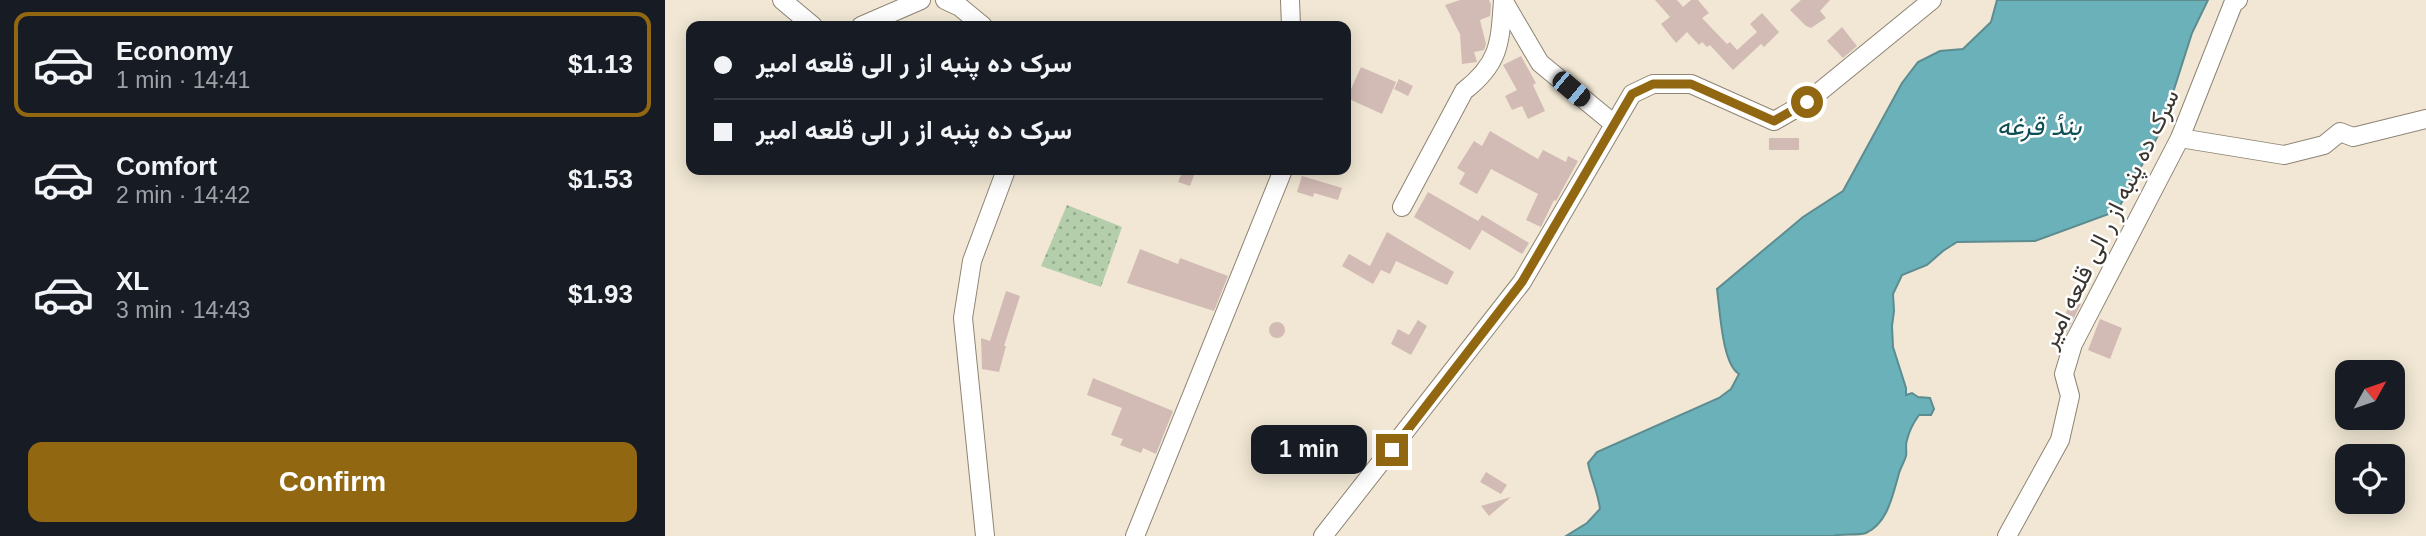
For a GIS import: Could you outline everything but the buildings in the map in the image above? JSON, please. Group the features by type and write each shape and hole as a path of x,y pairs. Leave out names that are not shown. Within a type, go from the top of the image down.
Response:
{"street":[{"path":"782,0 807,21"},
{"path":"873,21 921,0"},
{"path":"1290,0 1291,21"},
{"path":"1503,0 1540,63 1613,124"},
{"path":"1402,207 1464,91 1481,78 1500,44 1503,0"},
{"path":"1323,536 1522,282 1632,94 1653,84 1691,84 1774,121 1807,102 1932,0"},
{"name":"سرک ده پنبه از ر الی قلعه امیر","path":"2007,536 2060,440 2070,396 2064,374 2073,344 2180,138 2233,4 2238,0"},
{"path":"955,2 977,21"},
{"path":"2180,138 2284,155 2324,145 2340,132 2353,136 2426,119"},
{"path":"985,536 963,318 972,261 1004,175"},
{"path":"1135,536 1281,175"}],"green space":[{"path":"1067,205 1122,227 1101,287 1041,266"}],"water":[{"name":"بندٔ قرغه","path":"1997,0 2208,0 2192,33 2161,130 2117,211 2035,241 1957,242 1927,265 1902,275 1893,294 1893,347 1906,395 1912,393 1918,397 1930,398 1934,409 1931,415 1919,415 1912,427 1906,442 1906,456 1891,501 1879,523 1866,533 1833,536 1566,536 1587,523 1600,509 1588,463 1597,452 1719,398 1731,389 1739,374 1733,368 1725,348 1717,289 1803,217 1843,191 1902,83 1918,62 1940,51 1963,49 1991,22"}],"route":[{"path":"1392,450 1522,282 1595,153 1632,94 1653,84 1691,84 1774,121 1807,102"}]}
